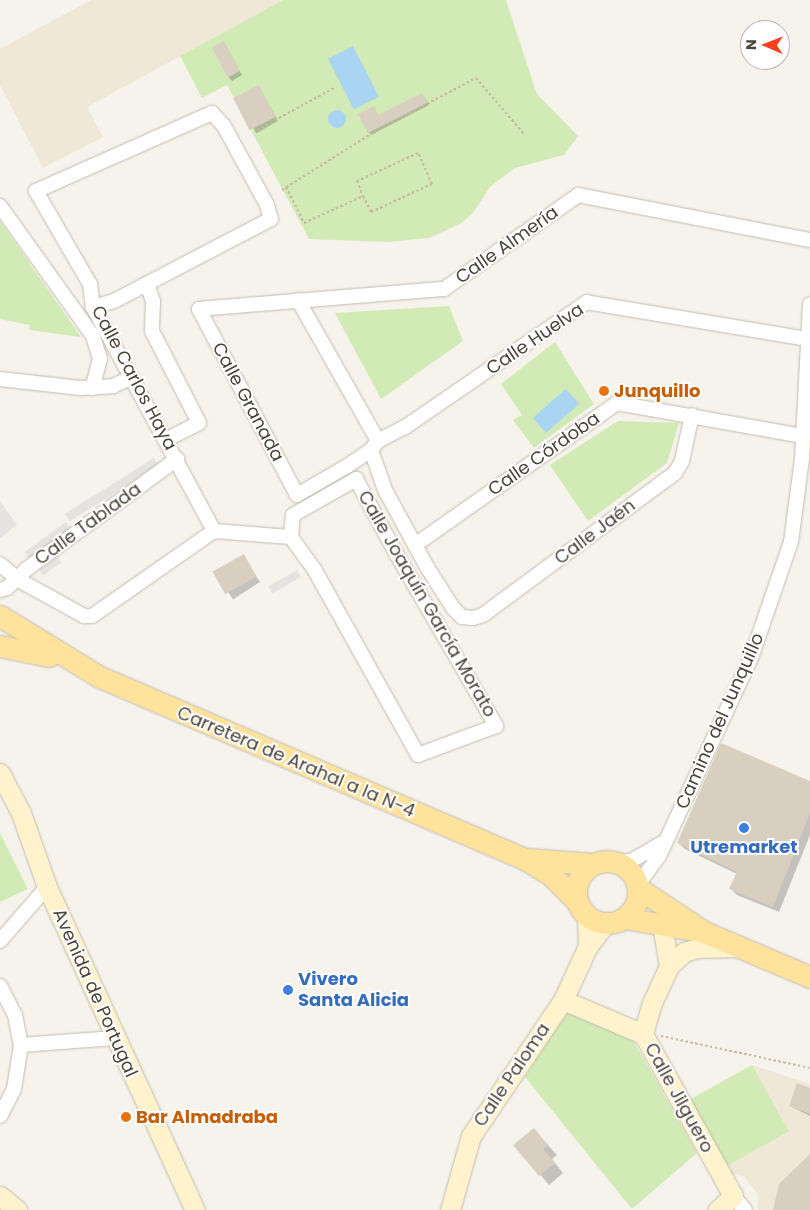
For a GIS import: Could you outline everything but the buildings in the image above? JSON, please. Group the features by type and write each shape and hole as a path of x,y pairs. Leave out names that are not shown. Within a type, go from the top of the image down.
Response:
{"main road":[{"name":"Carretera de Arahal a la N-4","path":"0,616 69,661 233,735 526,859 552,876 598,915"},
{"name":"Carretera de Arahal a la N-4","path":"0,646 69,661"},
{"name":"Carretera de Arahal a la N-4","path":"526,859 593,864"},
{"path":"598,915 580,876 593,864 616,862 633,876 638,887 704,932 810,977"},
{"path":"598,915 635,905 638,887"},
{"path":"598,915 704,932"}],"street":[{"name":"Calle Carlos Haya","path":"147,284 271,219 267,205 224,126 212,113 36,190 90,284 93,307 167,439 214,531"},
{"name":"Calle Almería","path":"199,309 444,289 578,195 810,240"},
{"path":"0,206 93,336 100,359 92,388"},
{"path":"93,307 114,301 147,284 153,301 152,331 200,423 167,439"},
{"path":"298,300 375,445 385,490 415,545"},
{"name":"Calle Huelva","path":"297,495 405,427 587,302 807,339"},
{"name":"Camino del Junquillo","path":"638,887 665,841 754,650 791,542 802,436 810,304"},
{"name":"Calle Granada","path":"199,309 297,495"},
{"path":"0,379 92,388 113,386 132,377"},
{"name":"Calle Córdoba","path":"415,545 617,403 802,436"},
{"name":"Calle Jaén","path":"415,545 453,608 462,617 483,615 675,473 682,461 692,415"},
{"name":"Calle Tablada","path":"0,590 177,460"},
{"name":"Calle Joaquín García Morato","path":"356,479 496,726 418,755 314,569 291,537 293,515 356,479"},
{"path":"0,564 17,579 84,616 102,610 214,531 291,537"},
{"name":"Avenida de Portugal","path":"0,773 21,813 47,887 195,1210"},
{"path":"616,862 631,861 665,841"},
{"path":"0,941 47,887"},
{"name":"Calle Paloma","path":"450,1210 471,1136 563,1000 588,946 598,915"},
{"path":"662,925 670,966"},
{"path":"644,1033 652,1003 670,966 684,952 697,948 737,947"},
{"path":"0,986 15,1015 21,1045 14,1089 0,1116"},
{"name":"Calle Jilguero","path":"563,1000 644,1033 739,1203"},
{"path":"21,1045 115,1038"},
{"path":"0,1196 17,1210"},
{"path":"718,1210 739,1203"}],"path":[{"path":"282,190 374,132 476,78 524,134"},
{"path":"257,130 336,87"},
{"path":"418,153 432,184 371,212 363,196 357,181 418,153"},
{"path":"286,187 304,223 363,196"},
{"path":"644,1033 730,1053 810,1068"}],"shaded area":[{"path":"91,0 283,0 87,107 103,137 43,168 0,85 0,49"},
{"path":"154,458 159,466 70,521 65,514"},
{"path":"0,501 17,525 0,538"},
{"path":"66,522 71,529 30,559 25,552"},
{"path":"56,555 61,562 43,575 38,568"},
{"path":"297,570 301,577 272,593 268,586"},
{"path":"752,1065 810,1084 810,1210 758,1210 758,1194 743,1176 729,1174 689,1102"}],"green space":[{"path":"283,0 506,0 537,94 578,136 564,155 515,168 490,187 473,213 460,224 429,238 388,242 309,239 227,85 202,98 180,56"},
{"path":"0,221 81,337 29,330 30,325 0,319"},
{"path":"449,306 463,341 381,399 335,313"},
{"path":"555,342 594,404 534,448 513,420 522,415 501,384"},
{"path":"618,421 679,423 667,463 588,521 550,465"},
{"path":"0,833 28,889 0,902"},
{"path":"567,1010 634,1042 697,1153 632,1209 525,1077"},
{"path":"752,1065 789,1131 725,1167 688,1100"}],"water":[{"path":"353,46 379,97 354,109 328,59"},
{"path":"333,110 341,110 346,115 344,126 333,128 328,123 328,115"},
{"path":"566,389 579,404 546,433 533,418"}],"place":[{"name":"Junquillo","path":"604,391"},
{"name":"Utremarket","path":"744,828"},
{"name":"Vivero Santa Alicia","path":"288,990"},
{"name":"Bar Almadraba","path":"126,1117"}]}
